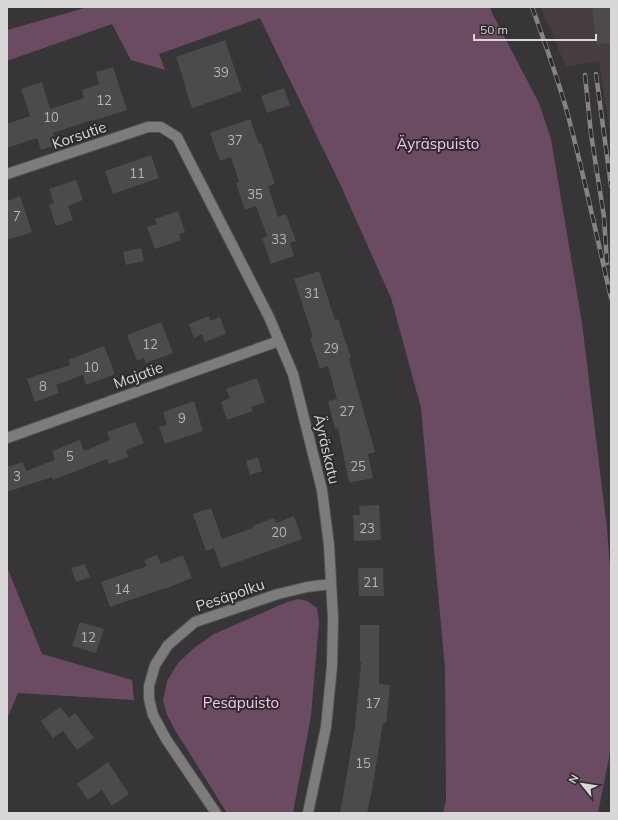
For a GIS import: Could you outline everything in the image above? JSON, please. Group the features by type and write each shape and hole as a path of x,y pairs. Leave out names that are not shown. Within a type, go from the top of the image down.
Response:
{"street":[{"name":"Korsutie","path":"7,174 148,127 161,127"},
{"name":"Äyräskatu","path":"161,127 177,137 269,317 293,374 322,490 329,545 333,618 332,666 326,727 308,813"},
{"name":"Majatie","path":"7,438 279,341"},
{"name":"Pesäpolku","path":"216,813 166,739 153,715 149,699 149,686 155,665 168,645 195,622 278,594 307,587 331,584"}],"shaded area":[{"path":"541,7 611,7 611,139 599,61 566,67"}],"green space":[{"name":"Äyräspuisto","path":"88,7 490,7 539,103 551,139 582,323 607,529 611,582 611,742 598,813 443,813 446,801 445,668 421,408 391,298 341,186 260,18 159,54 165,70 131,60 112,24 7,61 7,30"},
{"path":"7,567 42,654 132,680 134,700 18,693 7,719"},
{"name":"Pesäpuisto","path":"298,599 307,601 317,608 319,621 311,716 293,813 227,813 167,715 163,700 167,681 178,663 194,648 214,634 287,602"}],"building":[{"path":"592,7 611,7 611,43 596,44"},
{"path":"225,40 242,91 192,108 176,57"},
{"path":"113,67 127,110 53,133 57,145 41,150 37,138 7,148 7,124 30,116 21,89 42,82 50,109 84,98 82,90 99,84 96,72"},
{"path":"284,88 290,105 267,113 261,96"},
{"path":"250,119 259,144 261,143 275,184 268,186 278,217 286,214 296,241 290,243 294,256 271,264 262,238 267,236 256,206 245,210 236,183 239,182 231,157 220,161 210,133"},
{"path":"151,155 159,178 113,194 105,171"},
{"path":"76,180 83,200 68,206 73,220 56,226 49,205 54,203 49,189"},
{"path":"20,196 32,232 7,240 7,201"},
{"path":"178,211 185,232 179,234 181,240 155,249 147,227 157,224 155,219"},
{"path":"141,248 144,261 126,265 123,252"},
{"path":"319,271 335,320 338,319 351,358 349,359 375,452 368,454 373,478 349,483 338,428 335,429 328,401 337,399 328,366 320,369 310,338 313,337 294,279"},
{"path":"209,316 210,321 220,317 226,334 205,342 202,334 194,338 189,324"},
{"path":"161,322 173,353 146,363 144,358 137,361 127,335"},
{"path":"104,346 115,374 86,385 83,375 56,385 59,393 35,402 27,379 70,365 68,360"},
{"path":"257,378 265,402 251,407 253,411 227,420 221,402 230,398 226,389"},
{"path":"194,401 203,431 165,444 159,427 167,425 163,412"},
{"path":"135,422 144,443 126,450 128,457 109,464 107,459 53,480 52,477 7,492 7,467 23,462 26,471 55,460 52,451 80,440 84,451 110,440 107,432"},
{"path":"258,457 262,471 250,475 246,461"},
{"path":"379,505 381,540 354,541 353,515 360,515 359,506"},
{"path":"211,508 222,539 253,528 252,526 274,518 276,523 294,516 302,539 221,568 214,548 206,551 193,514"},
{"path":"157,555 161,564 183,555 192,578 165,589 110,607 101,582 147,566 144,560"},
{"path":"85,564 90,577 76,582 71,568"},
{"path":"358,568 383,568 384,596 359,596"},
{"path":"80,622 104,629 96,653 72,646"},
{"path":"360,625 379,625 379,684 390,685 386,723 383,723 367,813 340,813 355,728 361,662"},
{"path":"60,707 69,718 75,713 94,738 77,750 63,731 53,738 41,721"},
{"path":"108,762 129,794 112,806 102,790 88,800 77,784"}],"railway":[{"path":"532,7 566,108 584,178 611,298"},
{"path":"596,74 611,186"},
{"path":"585,75 591,134 604,217 607,263"}]}
